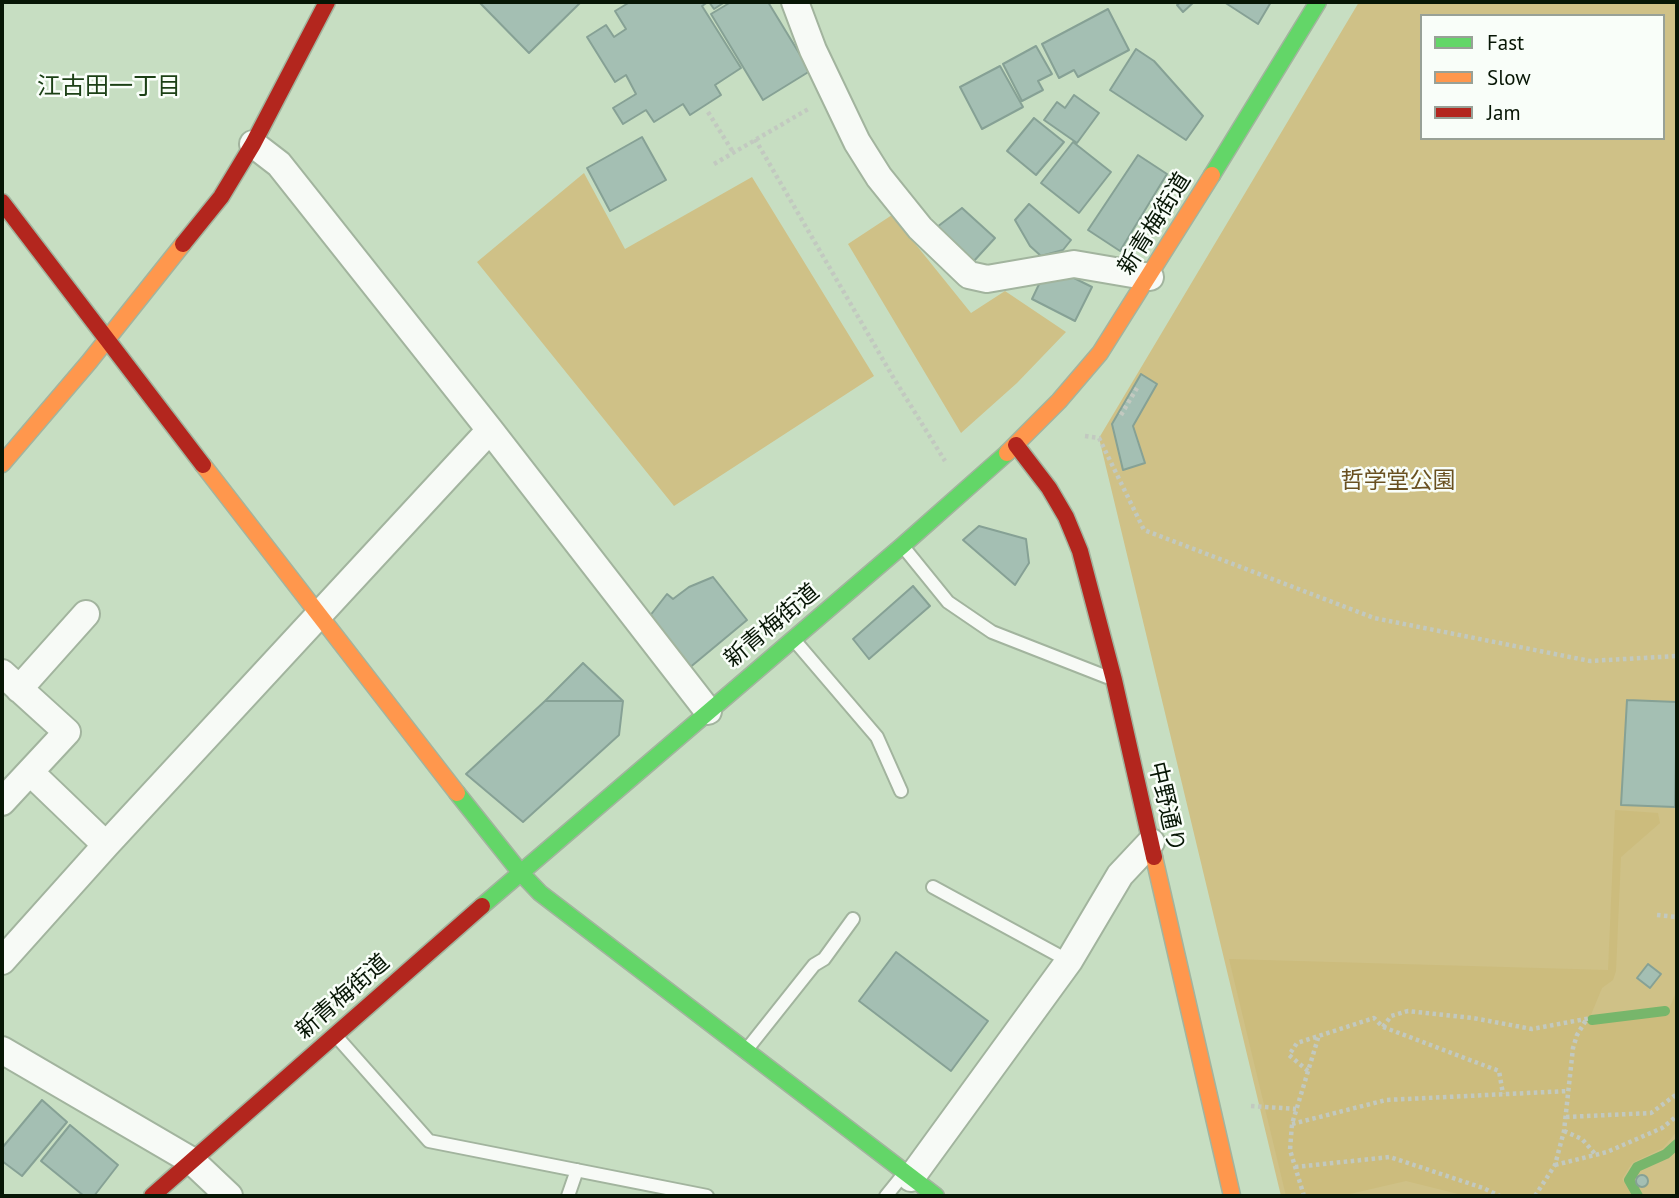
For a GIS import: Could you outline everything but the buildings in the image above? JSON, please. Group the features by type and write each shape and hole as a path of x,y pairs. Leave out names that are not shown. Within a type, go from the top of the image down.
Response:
{"main road":[{"path":"2,464 221,197 253,144 327,2"},
{"name":"新青梅街道","path":"152,1196 520,872 902,545 1016,445 1059,401 1100,353 1150,277 1318,2"},
{"path":"2,202 318,616 520,872 540,893 936,1196"},
{"name":"中野通り","path":"1016,445 1049,488 1066,517 1080,551 1114,680 1233,1196"}],"street":[{"path":"795,2 857,142 879,177 920,228 969,275 987,279 1074,264 1150,277"},
{"path":"253,144 279,164 708,711"},
{"path":"2,961 490,430"},
{"path":"2,802 67,732 10,681 86,614"},
{"path":"30,772 106,845"},
{"path":"908,1175 1069,961 1120,875 1151,842"},
{"path":"2,1050 192,1161 229,1196"}],"lane":[{"path":"902,545 948,602 992,632 1114,680"},
{"path":"793,639 877,737 901,791"},
{"path":"933,887 1069,961"},
{"path":"746,1051 814,965 824,959 853,919"},
{"path":"335,1034 429,1141 577,1170 650,1191 708,1196"},
{"path":"568,1196 577,1170"},
{"path":"886,1196 908,1175"}],"path":[{"path":"715,164 834,94"},
{"path":"708,112 733,152"},
{"path":"755,139 947,465"},
{"path":"1121,415 1137,388"},
{"path":"1085,436 1099,438 1144,530 1374,618 1590,660 1677,656"},
{"path":"1657,915 1677,917"},
{"path":"1383,1027 1391,1016 1408,1011 1473,1018 1532,1029 1589,1018 1577,1035 1573,1048 1564,1131 1555,1165 1535,1196"},
{"path":"1308,1071 1289,1055 1297,1043 1374,1018 1383,1027 1499,1071 1503,1094"},
{"path":"1304,1196 1290,1150 1292,1124 1319,1035"},
{"path":"1292,1124 1386,1100 1568,1091"},
{"path":"1565,1117 1651,1113 1677,1094"},
{"path":"1251,1106 1296,1109"},
{"path":"1555,1165 1596,1155 1662,1128 1677,1116"},
{"path":"1564,1131 1582,1139 1596,1155"},
{"path":"1295,1167 1390,1157 1500,1196"}],"green space":[{"name":"哲学堂公園","path":"1359,2 1677,2 1677,1196 1281,1196 1099,438"},
{"path":"584,173 625,249 752,177 874,376 674,506 477,262"},
{"path":"892,215 971,313 1005,291 1066,332 1017,383 961,433 848,244"}],"shaded area":[{"path":"1615,810 1658,813 1660,823 1621,857 1616,971 1613,980 1602,988 1588,1022 1667,1014 1677,990 1677,1131 1663,1148 1632,1163 1622,1179 1632,1196 1466,1196 1406,1181 1341,1196 1286,1196 1229,959 1608,970"}],"waterway":[{"path":"1592,1020 1665,1011"},
{"path":"1638,1196 1629,1180 1637,1167 1666,1154 1677,1144"}],"traffic: fast":[{"path":"1212,175 1318,2"},
{"path":"482,906 1007,453"},
{"path":"457,793 540,893 936,1196"}],"traffic: slow":[{"path":"1007,453 1059,401 1100,353 1212,175"},
{"path":"2,464 89,362 183,244"},
{"path":"203,465 457,793"},
{"path":"1154,857 1232,1196"}],"traffic: jam":[{"path":"183,244 221,197 253,144 327,2"},
{"path":"2,202 203,465"},
{"path":"1016,445 1049,488 1066,517 1080,551 1114,680 1154,857"},
{"path":"152,1196 482,906"}],"district":[{"name":"江古田一丁目","path":"109,87"}]}
